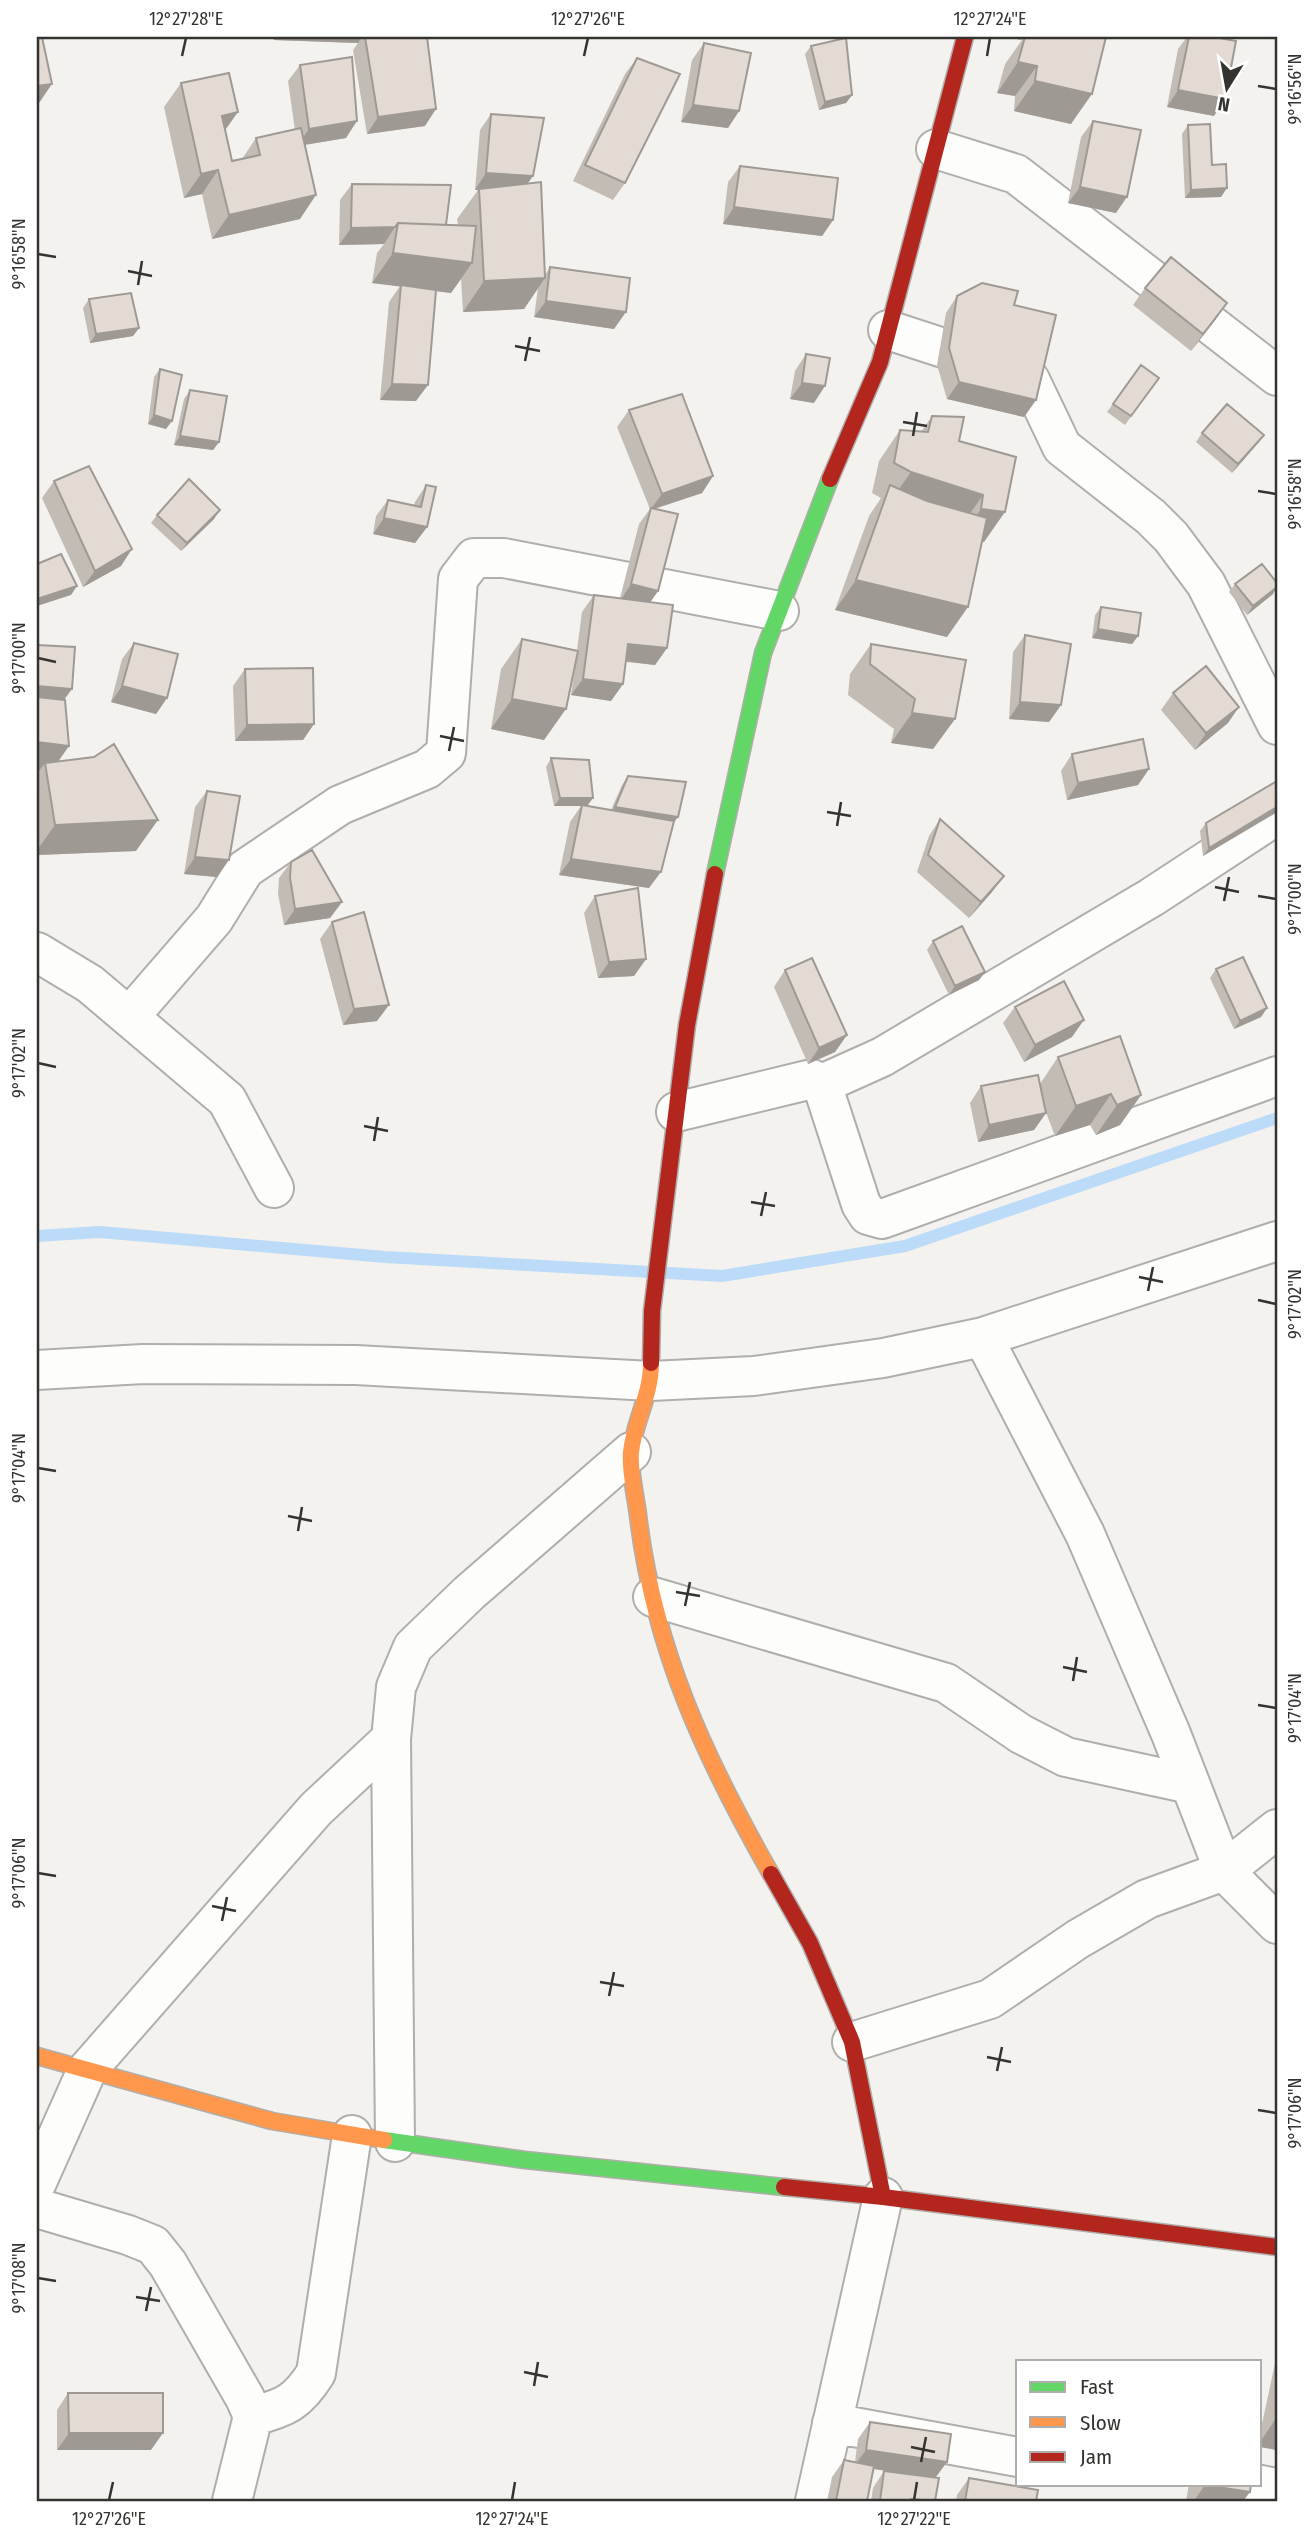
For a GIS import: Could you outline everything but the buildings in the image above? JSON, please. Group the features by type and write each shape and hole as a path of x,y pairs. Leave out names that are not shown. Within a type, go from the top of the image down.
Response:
{"street":[{"path":"815,2501 883,2197 852,2042 810,1942 706,1753 669,1659 644,1563 631,1452 651,1381 652,1311 687,1025 723,827 763,653 815,515 880,362 965,37"},
{"path":"936,149 1016,174 1277,376"},
{"path":"888,330 1020,373 1030,380 1062,447 1151,517 1171,537 1206,584 1277,725"},
{"path":"129,1017 214,919 245,869 340,805 427,769 446,753 458,579 474,558 504,558 779,611"},
{"path":"822,1084 882,1058 1152,897 1277,815"},
{"path":"37,952 90,984 228,1100 274,1188"},
{"path":"676,1112 812,1079 822,1084 861,1204 868,1215 883,1219 1277,1076"},
{"path":"37,1370 143,1364 356,1365 651,1381 754,1376 883,1358 984,1336 1277,1241"},
{"path":"984,1336 1085,1534 1224,1871 1277,1924"},
{"path":"395,2142 391,1739 396,1687 413,1647 469,1593 631,1452"},
{"path":"653,1597 946,1683 1021,1734 1066,1757 1190,1784"},
{"path":"37,2182 87,2070 316,1809 391,1739"},
{"path":"852,2042 990,1999 1078,1939 1147,1899 1224,1871 1277,1829"},
{"path":"37,2056 272,2121 395,2142 525,2160 883,2197 1277,2248"},
{"path":"253,2416 284,2408 305,2391 316,2372 352,2135"},
{"path":"37,2208 153,2245 168,2264 253,2416 232,2501"},
{"path":"832,2423 1016,2457"}],"waterway":[{"path":"37,1236 100,1232 385,1257 722,1276 905,1246 1277,1118"}],"traffic: fast":[{"path":"715,874 763,653 830,479"},
{"path":"384,2140 525,2160 784,2187"}],"traffic: slow":[{"path":"651,1363 631,1459 646,1564 656,1612 686,1702 704,1745 771,1874"},
{"path":"37,2056 272,2121 384,2140"}],"traffic: jam":[{"path":"830,479 880,362 965,37"},
{"path":"651,1363 652,1311 687,1025 715,874"},
{"path":"771,1874 810,1943 852,2042 883,2197"},
{"path":"784,2187 1277,2247"}]}
